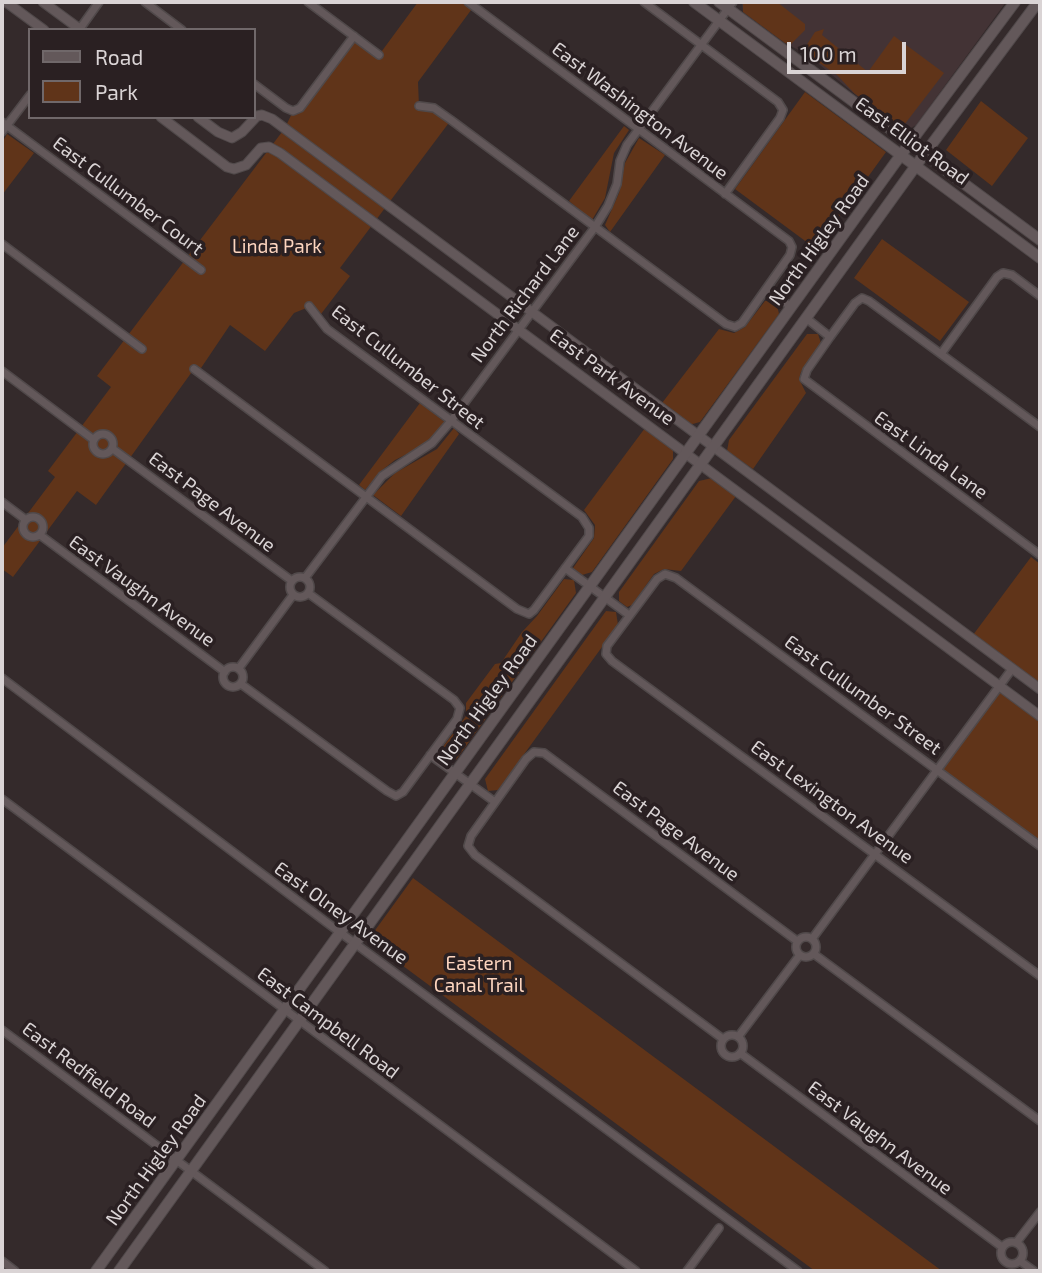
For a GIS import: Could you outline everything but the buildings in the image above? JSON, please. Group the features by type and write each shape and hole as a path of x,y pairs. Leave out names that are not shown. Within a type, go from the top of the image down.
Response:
{"main road":[{"name":"East Elliot Road","path":"694,2 906,149 925,154 1040,240"},
{"name":"East Elliot Road","path":"719,2 731,5 906,149 916,166 1040,258"},
{"name":"North Higley Road","path":"96,1271 791,307 1015,2"},
{"name":"North Higley Road","path":"119,1271 916,166 1038,2"}],"street":[{"path":"6,2 41,28"},
{"path":"43,2 79,28"},
{"path":"81,28 99,2"},
{"path":"145,2 179,28"},
{"path":"308,2 379,55"},
{"name":"East Washington Avenue","path":"467,2 789,241 792,247 790,255 766,289"},
{"path":"644,2 778,102 783,110 725,194"},
{"name":"North Richard Lane","path":"305,578 382,476 432,443 451,421 595,227 617,184 620,161 626,145 731,5"},
{"path":"256,86 286,108 293,111 300,108 354,36"},
{"path":"3,127 28,97"},
{"path":"419,106 434,108 451,120 726,324 735,327 742,323 766,289 791,307"},
{"name":"East Park Avenue","path":"256,117 267,116 1040,689"},
{"name":"East Park Avenue","path":"164,119 234,169 246,165 261,148 274,149 1040,716"},
{"name":"East Park Avenue","path":"201,119 218,132 232,138 254,119"},
{"name":"East Cullumber Court","path":"3,127 201,270"},
{"path":"2,244 142,349"},
{"path":"941,354 1003,273 1012,275 1040,296"},
{"path":"806,318 830,337 855,303 862,298 869,301 1040,427"},
{"name":"East Cullumber Street","path":"309,306 327,329 582,517 589,528 589,536 565,568"},
{"name":"East Linda Lane","path":"830,337 807,370 804,379 1040,555"},
{"path":"194,369 517,609 529,614 534,610 565,568 629,615"},
{"path":"2,371 94,440"},
{"path":"100,435 108,435 113,441 113,449 106,454 100,454 94,447 94,440 100,435"},
{"name":"East Page Avenue","path":"113,449 292,581"},
{"path":"2,502 26,520"},
{"path":"32,517 40,520 44,528 40,535 32,538 26,535 23,528 26,520 32,517"},
{"name":"East Vaughn Avenue","path":"40,535 225,672"},
{"name":"East Cullumber Street","path":"629,615 656,579 665,573 676,578 1040,846"},
{"path":"298,577 305,578 310,585 308,593 301,597 293,595 289,589 292,581 298,577"},
{"path":"241,684 396,796 403,792 457,719 460,708 454,700 308,593"},
{"path":"239,668 293,595"},
{"name":"East Lexington Avenue","path":"629,615 607,646 606,654 612,661 1040,976"},
{"path":"232,667 239,668 244,677 241,684 233,687 228,685 223,679 225,672 232,667"},
{"path":"812,939 1012,669"},
{"name":"East Olney Avenue","path":"2,678 798,1271"},
{"name":"East Page Avenue","path":"495,802 534,752 544,753 797,941"},
{"path":"430,755 495,802"},
{"name":"East Campbell Road","path":"2,799 636,1271"},
{"name":"East Vaughn Avenue","path":"495,802 471,835 468,846 475,855 723,1040 721,1047 724,1053 730,1056 740,1053 1002,1247 1001,1255 1004,1261 1010,1264 1020,1261"},
{"path":"802,937 812,939 816,944 814,954 809,958 799,956 795,947 797,941 802,937"},
{"path":"814,954 1040,1121"},
{"path":"738,1037 799,956"},
{"name":"East Redfield Road","path":"2,1030 326,1271"},
{"path":"723,1040 728,1036 738,1037 743,1044 740,1053"},
{"path":"1016,1243 1040,1212"},
{"path":"687,1271 719,1228"},
{"path":"1002,1247 1008,1242 1016,1243 1023,1251 1020,1261 1034,1271"},
{"path":"2,1261 15,1271"}],"shaded area":[{"path":"742,2 1006,2 916,125 906,131 868,105 808,55 785,43 743,12"}],"green space":[{"name":"Linda Park","path":"418,2 477,2 418,82 419,106 434,108 451,120 340,268 350,276 318,318 309,307 294,313 265,351 230,325 199,371 194,369 96,505 77,491 13,577 2,569 2,548 55,477 48,471 111,387 97,376 285,128 293,111 300,108 354,36 379,55"},
{"path":"743,2 777,2 805,24 805,30 791,44 785,43 743,12"},
{"path":"824,29 822,35 868,72 894,36 944,73 901,129 854,93 837,75 808,55 806,46 815,32"},
{"path":"805,92 886,152 816,249 735,189"},
{"path":"981,101 1028,138 992,186 946,150"},
{"path":"624,126 629,130 614,153 605,198 592,220 569,201"},
{"path":"7,134 34,153 2,195 2,143"},
{"path":"639,138 665,155 610,232 605,225 619,193 625,163"},
{"path":"882,239 969,302 940,341 854,278"},
{"path":"765,301 777,305 779,314 700,422 689,425 662,403 719,329 734,333 745,327"},
{"path":"807,334 818,334 821,343 801,372 799,379 806,393 753,469 727,451 729,440"},
{"path":"420,403 446,423 423,446 395,460 381,471 365,490 359,485"},
{"path":"454,428 459,434 401,516 373,495 395,473 437,449"},
{"path":"645,428 673,448 673,459 592,572 582,575 573,568 594,538 595,525 584,510"},
{"path":"712,478 736,496 681,571 664,569 654,574 632,605 627,607 619,601 619,592 699,481"},
{"path":"1031,557 1040,564 1040,685 973,635"},
{"path":"564,579 574,580 576,593 456,760 445,760 442,748 466,716 466,703 495,664 501,663"},
{"path":"606,611 616,612 618,625 498,790 488,791 485,779"},
{"path":"1000,686 1040,716 1040,844 937,769"},
{"name":"Eastern Canal Trail","path":"413,878 942,1271 815,1271 368,940"}]}
